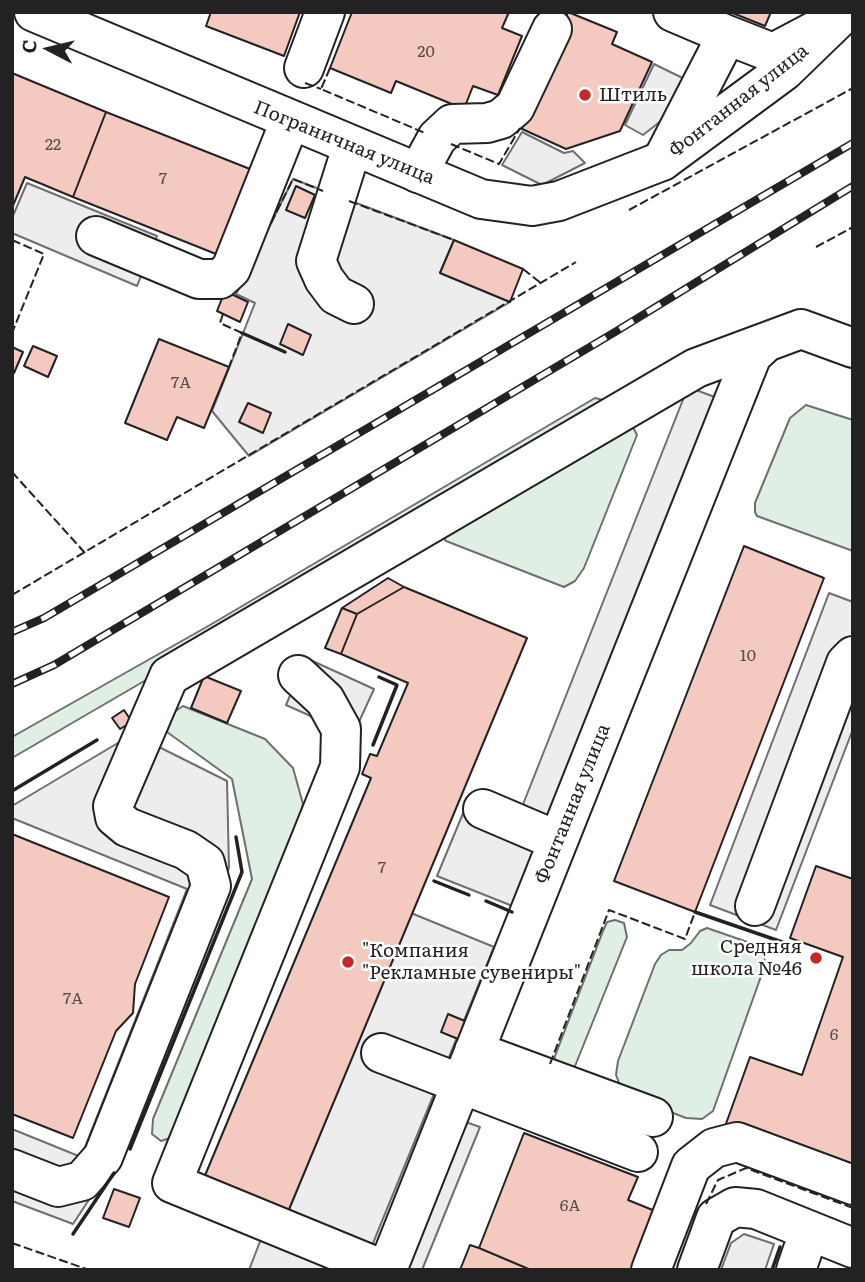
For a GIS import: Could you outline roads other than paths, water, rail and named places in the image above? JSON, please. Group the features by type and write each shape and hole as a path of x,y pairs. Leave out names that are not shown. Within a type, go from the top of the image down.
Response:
{"street":[{"name":"Пограничная улица","path":"34,12 481,199 532,206 559,201 662,161"},
{"path":"304,68 325,12"},
{"path":"673,12 773,53 845,14"},
{"name":"Фонтанная улица","path":"662,161 784,71 845,14"},
{"path":"418,173 437,138 452,124 487,123 501,119 515,107 552,29"},
{"path":"662,161 727,35"},
{"path":"96,236 199,279 220,279 230,269 290,121"},
{"path":"352,147 316,261 324,279 336,295 355,304"},
{"path":"12,1169 58,1187 82,1181 103,1157 211,886 205,863 186,850 127,827 115,817 113,806 169,676 696,368 802,329 853,348"},
{"name":"Фонтанная улица","path":"386,1270 752,355 765,343"},
{"path":"755,906 846,663 853,656"},
{"path":"298,676 325,699 341,729 340,767 172,1183 326,1255 386,1270"},
{"path":"483,809 558,841"},
{"path":"381,1053 468,1068 653,1117"},
{"path":"468,1068 638,1152"},
{"path":"651,1270 691,1166 713,1148 737,1142 853,1185"},
{"path":"697,1270 716,1219 735,1207 755,1209 853,1248"},
{"path":"796,1270 809,1232"}],"railway":[{"path":"12,632 44,618 853,143"},
{"path":"12,684 54,665 615,332 853,186"}],"place":[{"name":"Штиль","path":"585,95"},
{"name":"Средняя школа №46","path":"816,958"},
{"name":"\"Компания \"Рекламные сувениры\"","path":"348,962"}]}
